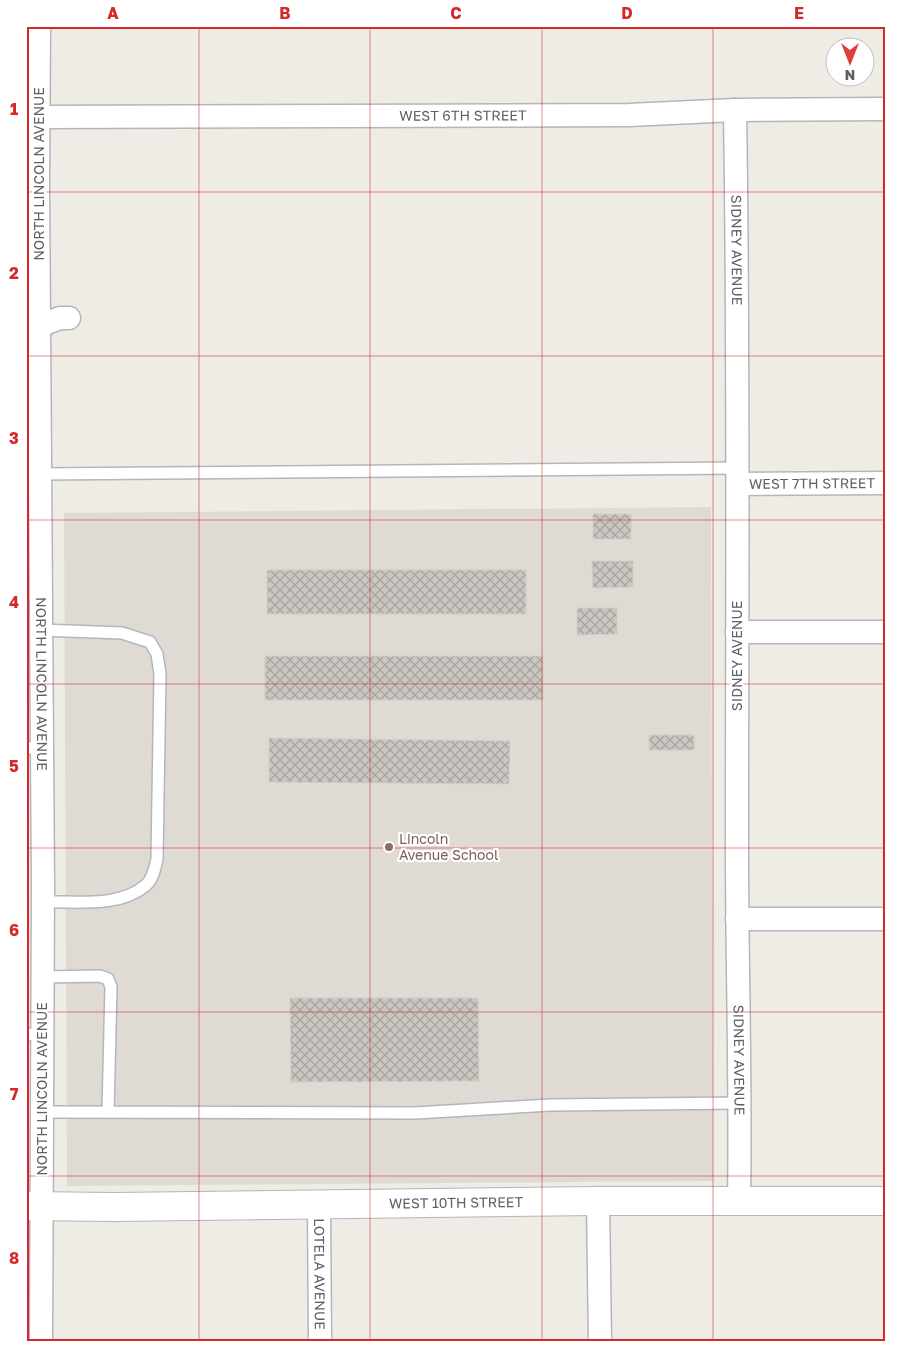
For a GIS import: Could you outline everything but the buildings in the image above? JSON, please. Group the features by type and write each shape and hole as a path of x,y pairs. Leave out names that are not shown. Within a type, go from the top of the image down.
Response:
{"street":[{"name":"NORTH LINCOLN AVENUE","path":"35,39 39,117 32,184 36,469 34,748 37,892 43,977 34,1034 42,1112 34,1206 41,1342"},
{"name":"WEST 6TH STREET","path":"39,117 629,115 735,110 886,109"},
{"name":"SIDNEY AVENUE","path":"735,110 738,476 737,919 740,1103 739,1201"},
{"path":"33,326 60,318 69,318"},
{"name":"WEST 7TH STREET","path":"738,476 886,483"},
{"path":"737,632 886,632"},
{"path":"737,919 886,918"},
{"path":"598,1201 600,1342"},
{"name":"WEST 10TH STREET","path":"34,1206 319,1206 598,1201 886,1201"},
{"name":"LOTELA AVENUE","path":"319,1206 320,1342"}],"lane":[{"path":"36,469 738,476"},
{"path":"36,616 122,633 150,642 157,654 160,674 157,859 153,874 147,884 130,894 109,900 37,892"},
{"path":"43,977 100,976 108,979 111,987 108,1112"},
{"path":"42,1112 415,1113 550,1105 740,1103"}],"shaded area":[{"name":"Lincoln Avenue School","path":"711,507 713,1181 67,1186 64,513"}],"place":[{"name":"Lincoln Avenue School","path":"389,847"}]}
